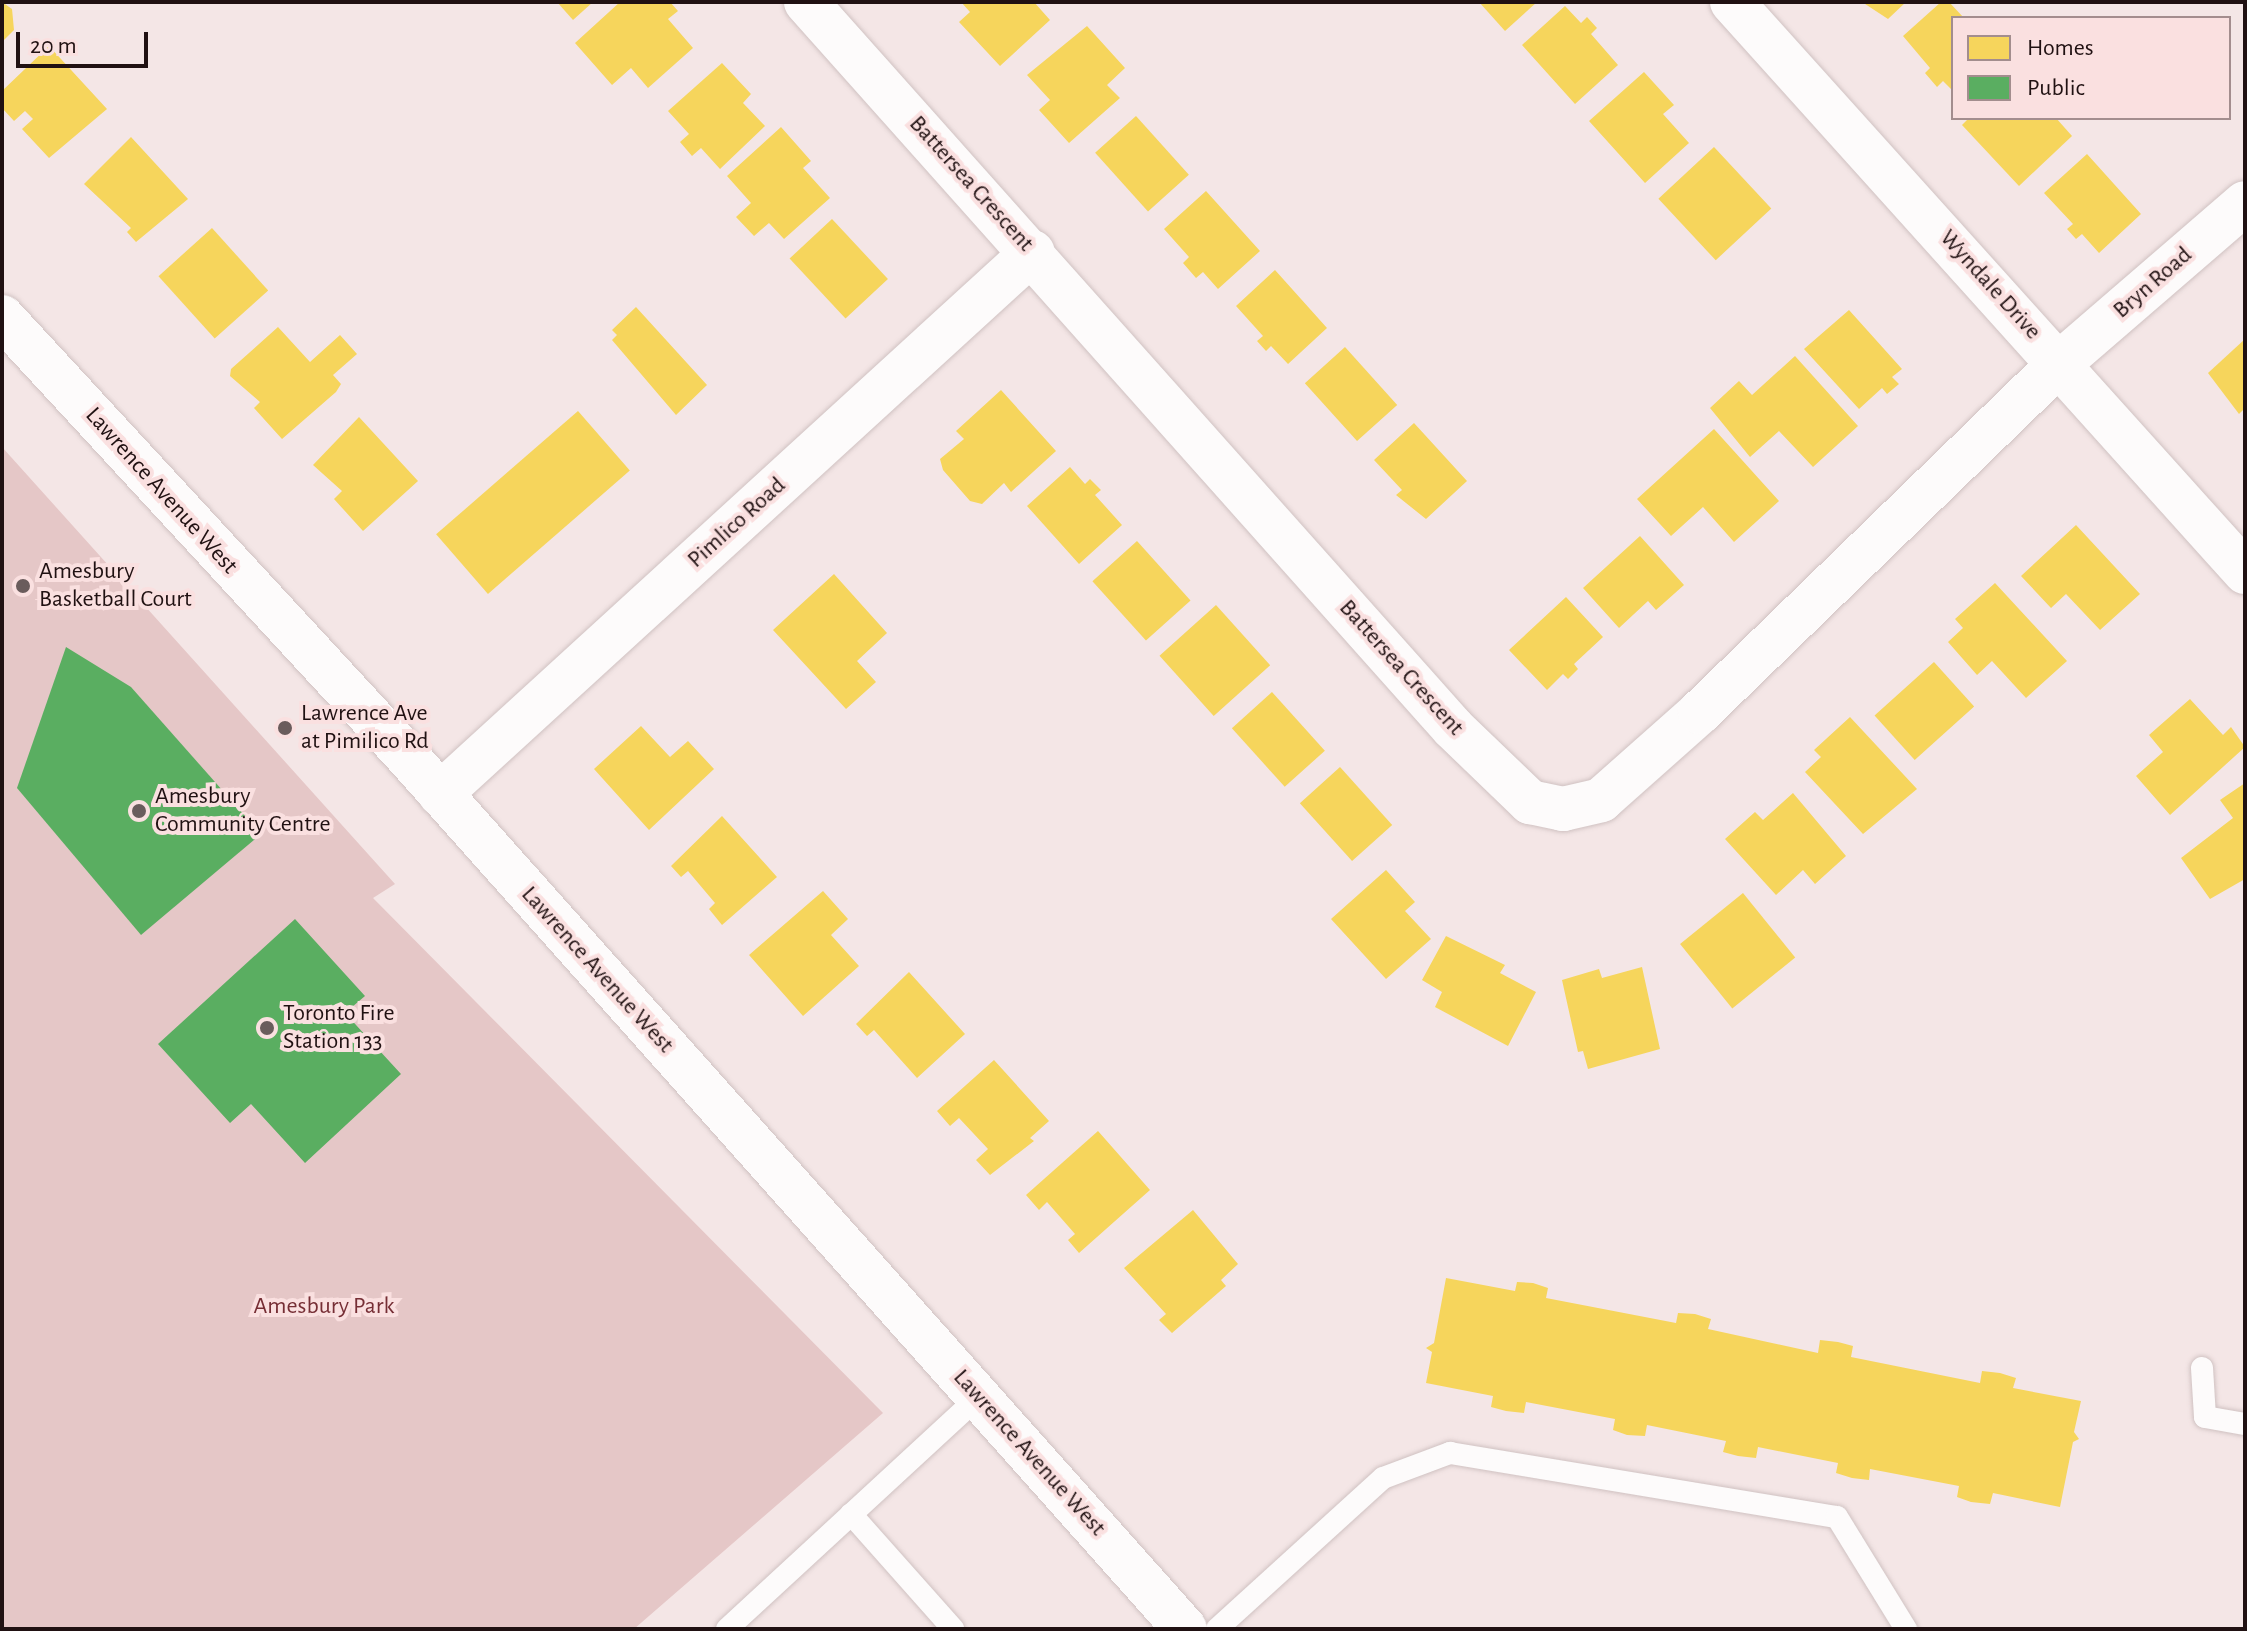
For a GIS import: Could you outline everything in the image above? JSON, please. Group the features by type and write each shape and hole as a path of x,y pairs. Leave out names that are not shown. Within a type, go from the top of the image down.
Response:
{"street":[{"name":"Battersea Crescent","path":"806,2 1033,252 1453,728 1530,802 1563,809 1601,800 1700,712 2061,362"},
{"name":"Wyndale Drive","path":"1732,2 2061,362 2245,572"},
{"name":"Bryn Road","path":"2061,362 2245,203"},
{"name":"Pimlico Road","path":"440,794 1033,252"},
{"name":"Lawrence Avenue West","path":"2,317 440,794 1185,1629"}],"lane":[{"path":"2202,1368 2205,1417 2245,1424"},
{"path":"727,1629 978,1397"},
{"path":"1217,1629 1383,1478 1450,1453 1837,1517 1906,1629"},
{"path":"851,1514 953,1629"}],"green space":[{"name":"Amesbury Park","path":"2,447 395,884 373,898 883,1413 634,1629 2,1629"}],"building: Homes":[{"path":"2,2 12,9 14,30 2,42"},
{"path":"557,2 593,2 573,20"},
{"path":"620,2 670,2 678,11 668,19 693,48 648,88 631,68 612,85 575,43"},
{"path":"961,2 1034,2 1050,20 1000,66 959,22 970,12"},
{"path":"1479,2 1537,2 1505,31"},
{"path":"1862,2 1906,2 1888,19"},
{"path":"1941,2 1949,2 1962,16 1951,16 1951,89 1943,81 1937,87 1925,73 1930,68 1903,36"},
{"path":"1565,6 1581,23 1587,17 1597,28 1591,34 1618,65 1575,104 1522,45"},
{"path":"1087,26 1125,68 1107,85 1120,98 1069,143 1039,110 1050,100 1027,75"},
{"path":"49,46 107,109 49,158 22,129 33,119 25,111 14,121 2,108 2,91"},
{"path":"722,63 751,94 743,103 765,126 720,169 701,148 692,156 680,142 689,134 668,111"},
{"path":"1644,72 1674,105 1663,114 1689,143 1645,183 1589,121"},
{"path":"1136,116 1189,175 1148,212 1095,153"},
{"path":"1967,120 2058,120 2072,136 2019,186 1962,125"},
{"path":"781,127 811,161 803,168 830,198 784,239 769,223 754,236 736,217 751,203 727,176"},
{"path":"131,137 188,199 136,242 127,232 131,228 84,184"},
{"path":"1714,147 1771,208 1716,260 1658,199"},
{"path":"2087,154 2141,214 2099,253 2082,234 2076,239 2067,229 2073,224 2044,193"},
{"path":"1206,191 1260,251 1218,289 1203,272 1196,278 1183,263 1189,257 1164,229"},
{"path":"832,219 888,279 846,319 790,259"},
{"path":"212,228 268,290 215,339 158,276"},
{"path":"1275,270 1327,328 1288,364 1271,346 1266,351 1257,341 1263,336 1236,306"},
{"path":"636,307 707,385 676,415 612,340 617,335 612,330"},
{"path":"1849,310 1902,369 1892,377 1899,384 1887,394 1882,388 1859,409 1804,349"},
{"path":"278,327 310,362 340,335 357,354 333,375 341,384 336,392 282,439 254,408 260,402 230,376 231,369"},
{"path":"2245,339 2245,408 2239,414 2208,373"},
{"path":"1345,347 1397,405 1357,441 1305,383"},
{"path":"1795,356 1858,426 1813,467 1779,431 1750,457 1710,408 1739,381 1752,395"},
{"path":"1001,390 1056,451 1011,492 1004,483 982,504 970,501 943,470 940,459 964,439 956,431"},
{"path":"578,411 630,471 488,594 436,534"},
{"path":"359,417 418,481 363,531 334,499 342,491 313,465"},
{"path":"1414,423 1467,481 1426,519 1396,495 1402,490 1374,460"},
{"path":"1714,429 1779,501 1734,542 1703,507 1671,536 1637,499"},
{"path":"1070,467 1085,484 1090,479 1101,490 1095,495 1122,525 1079,564 1027,506"},
{"path":"2076,525 2140,594 2100,630 2066,594 2051,608 2021,576"},
{"path":"1640,536 1684,585 1656,610 1648,601 1619,628 1583,588"},
{"path":"1137,541 1191,600 1146,641 1092,581"},
{"path":"834,574 887,633 857,661 876,682 846,709 773,630"},
{"path":"1995,583 2067,661 2026,698 1992,661 1977,675 1948,642 1963,628 1955,619"},
{"path":"1566,597 1603,637 1574,664 1578,669 1568,679 1563,674 1547,690 1509,650"},
{"path":"1216,605 1270,665 1214,716 1160,656"},
{"path":"1934,662 1974,707 1915,760 1875,716"},
{"path":"1272,692 1325,751 1285,787 1232,728"},
{"path":"2190,699 2223,735 2231,727 2245,747 2170,815 2136,776 2163,752 2149,735"},
{"path":"1850,717 1917,789 1863,834 1805,772 1821,757 1814,750"},
{"path":"641,726 670,757 688,741 714,769 649,830 594,769"},
{"path":"1340,767 1392,825 1352,861 1300,803"},
{"path":"2245,783 2245,879 2210,899 2181,858 2233,818 2220,800"},
{"path":"1793,793 1846,856 1815,884 1803,870 1776,895 1725,839 1755,812 1763,820"},
{"path":"722,816 777,877 722,925 709,909 715,903 688,871 681,877 671,866"},
{"path":"1386,870 1415,902 1405,911 1431,939 1386,979 1331,919"},
{"path":"823,891 848,919 831,935 859,966 803,1016 749,955"},
{"path":"1743,893 1795,958 1732,1008 1680,944"},
{"path":"1446,936 1505,965 1500,973 1536,992 1508,1046 1435,1007 1442,992 1422,980"},
{"path":"1642,967 1660,1049 1588,1069 1583,1051 1578,1052 1562,980 1599,969 1602,978"},
{"path":"909,972 965,1034 917,1078 874,1030 867,1036 856,1024"},
{"path":"994,1060 1049,1121 1030,1138 1034,1141 990,1175 976,1160 988,1149 959,1118 950,1126 937,1111"},
{"path":"1098,1131 1150,1190 1079,1253 1068,1240 1075,1234 1047,1202 1039,1210 1026,1195"},
{"path":"1193,1210 1238,1264 1221,1280 1226,1286 1172,1333 1159,1320 1166,1314 1124,1268"},
{"path":"1446,1278 1515,1291 1517,1282 1533,1283 1548,1288 1546,1298 1676,1323 1678,1313 1695,1314 1711,1319 1708,1329 1818,1353 1820,1340 1838,1342 1853,1346 1851,1357 1980,1383 1982,1371 2000,1373 2016,1378 2013,1388 2081,1401 2074,1432 2079,1439 2073,1442 2060,1507 1993,1493 1990,1504 1971,1502 1957,1497 1959,1486 1870,1469 1869,1480 1852,1478 1836,1473 1838,1463 1758,1447 1756,1458 1738,1456 1723,1452 1726,1441 1647,1425 1645,1436 1627,1435 1613,1430 1615,1419 1526,1402 1524,1413 1506,1411 1491,1407 1493,1396 1426,1383 1432,1352 1426,1348 1434,1343"}],"building: Public":[{"name":"Amesbury Community Centre","path":"66,647 131,687 261,834 141,935 17,788"},
{"name":"Toronto Fire Station 133","path":"295,919 365,996 345,1013 401,1074 305,1163 251,1104 230,1123 158,1044"}],"place":[{"name":"Amesbury Basketball Court","path":"23,586"},
{"name":"Lawrence Ave at Pimilico Rd","path":"285,728"},
{"name":"Amesbury Community Centre","path":"139,811"},
{"name":"Toronto Fire Station 133","path":"267,1028"}]}
